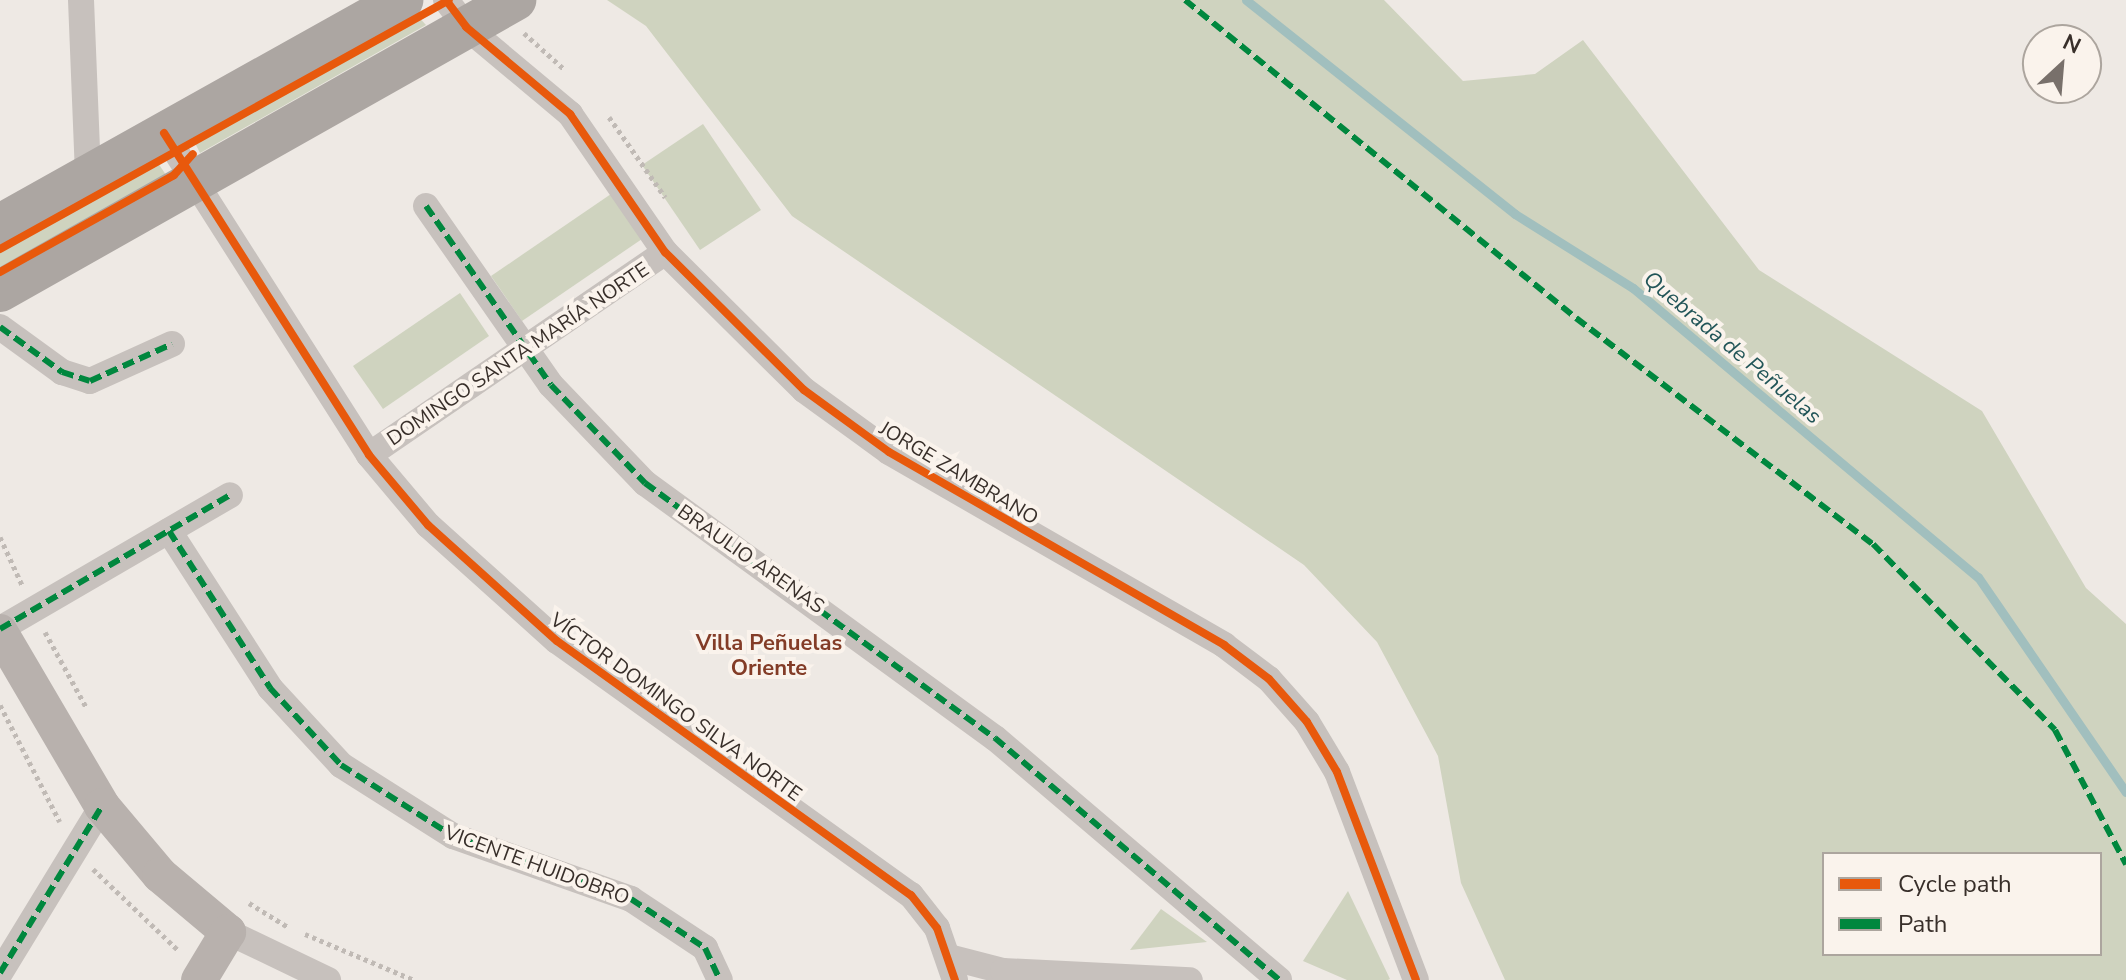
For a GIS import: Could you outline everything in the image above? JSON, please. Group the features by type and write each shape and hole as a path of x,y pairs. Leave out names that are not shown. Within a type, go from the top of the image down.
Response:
{"main road":[{"path":"0,225 402,0"},
{"path":"0,291 197,179 456,14 515,0"},
{"path":"0,631 102,806 160,875 228,932 201,977"}],"street":[{"path":"81,0 88,176"},
{"name":"JORGE ZAMBRANO","path":"456,14 570,114 665,252 765,356 846,422 1224,645 1269,679 1307,722 1337,772 1416,980"},
{"name":"VÍCTOR DOMINGO SILVA NORTE","path":"164,133 197,179 369,455 508,601 911,895 952,969"},
{"name":"BRAULIO ARENAS","path":"426,206 526,349 579,418 645,483 984,729 1279,980"},
{"name":"DOMINGO SANTA MARÍA NORTE","path":"369,455 665,252"},
{"path":"0,327 62,372 90,381 172,344"},
{"path":"0,631 230,495"},
{"name":"VICENTE HUIDOBRO","path":"169,531 270,688 341,765 453,836 642,905 705,948 720,980"},
{"path":"0,973 102,806"},
{"path":"228,932 328,980"},
{"path":"952,969 1190,980"}],"path":[{"path":"0,537 34,610 92,719"},
{"path":"0,705 74,850 201,977"},
{"path":"242,898 295,930 414,980"}],"green space":[{"name":"Quebrada de Peñuelas","path":"607,0 1384,0 1463,81 1535,74 1583,40 1759,270 1982,411 2086,588 2126,624 2126,980 1505,980 1461,883 1438,756 1377,642 1304,565 792,216 646,26"},
{"path":"414,12 426,25 200,153 193,139"},
{"path":"703,124 761,210 700,250 642,165"},
{"path":"156,160 166,175 0,271 0,250"},
{"path":"611,194 642,239 522,321 491,276"},
{"path":"460,293 489,336 383,409 353,366"},
{"path":"1348,891 1388,980 1347,980 1303,961"},
{"path":"1161,909 1207,942 1130,950"}],"waterway":[{"name":"Quebrada de Peñuelas","path":"1246,0 1515,214 1633,288 1978,577 2126,792"}],"marked path":[{"path":"1185,0 1576,318 1873,544 2055,730 2126,864"},
{"path":"426,206 551,385 645,483 995,738 1279,980"},
{"path":"0,327 62,372 90,381 172,344"},
{"path":"0,629 230,495"},
{"path":"169,531 270,688 341,765 453,836 631,899 705,948 720,980"},
{"path":"0,973 102,806"}],"cycle path":[{"path":"446,0 466,27 570,114 665,252 804,390 889,452 1224,645 1269,679 1307,722 1337,772 1416,980"},
{"path":"0,249 449,0"},
{"path":"164,133 369,455 428,525 557,641 911,895 937,928 955,980"},
{"path":"0,272 174,175 193,154"}],"district":[{"name":"Villa Peñuelas Oriente","path":"769,656"}]}
